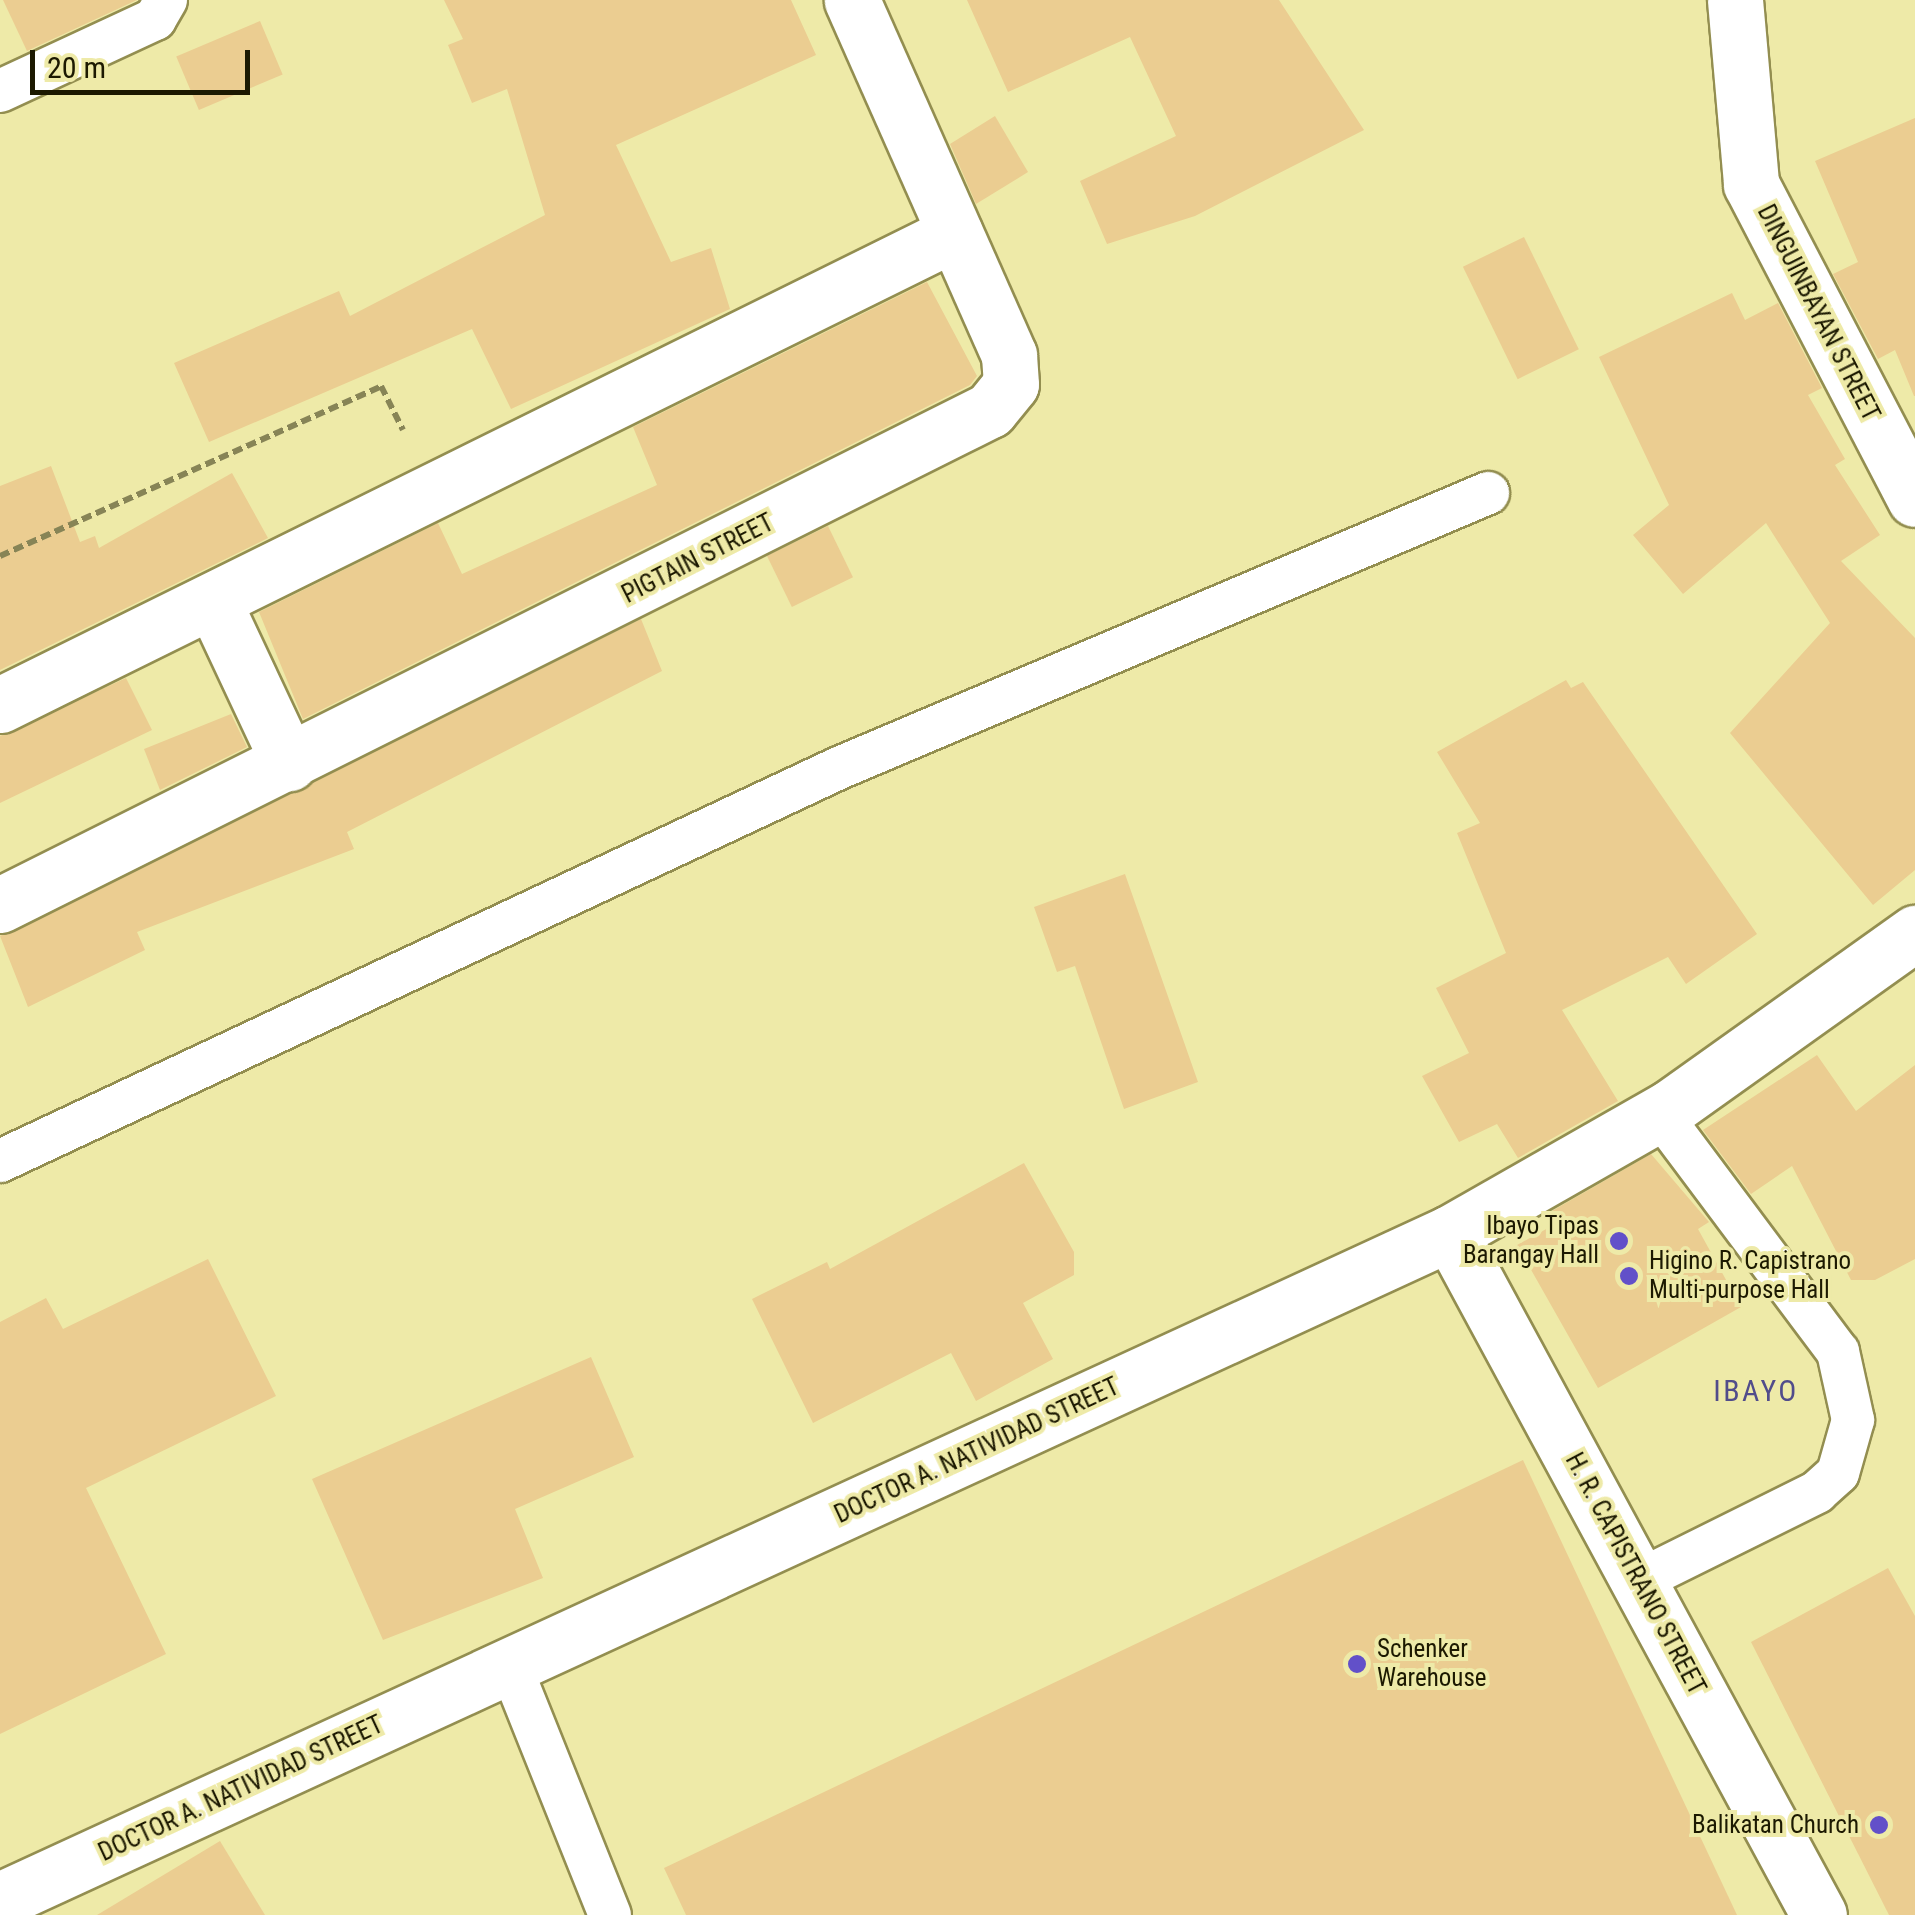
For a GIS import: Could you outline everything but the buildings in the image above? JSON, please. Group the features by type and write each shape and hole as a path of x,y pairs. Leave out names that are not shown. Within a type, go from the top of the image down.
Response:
{"street":[{"name":"PIGTAIN STREET","path":"0,905 990,410 1012,384 1009,355 852,0"},
{"name":"DINGUINBAYAN STREET","path":"1735,0 1751,184 1915,499"},
{"path":"0,705 214,603 432,490 955,232"},
{"path":"214,603 289,763"},
{"name":"DOCTOR A. NATIVIDAD STREET","path":"0,1900 1450,1233 1660,1114 1915,933"},
{"name":"H. R. CAPISTRANO STREET","path":"1450,1233 1819,1915"}],"lane":[{"path":"0,91 156,20 166,0"},
{"path":"0,1161 839,768 1488,493"},
{"path":"1638,1581 1817,1492 1838,1473 1853,1420 1838,1352 1660,1114"},
{"path":"510,1665 610,1915"}],"path":[{"path":"0,556 381,386 432,490"}],"place":[{"name":"Ibayo Tipas Barangay Hall","path":"1619,1241"},
{"name":"Higino R. Capistrano Multi-purpose Hall","path":"1629,1276"},
{"name":"Schenker Warehouse","path":"1357,1664"},
{"name":"Balikatan Church","path":"1879,1825"}],"district":[{"name":"IBAYO","path":"1756,1391"}]}
